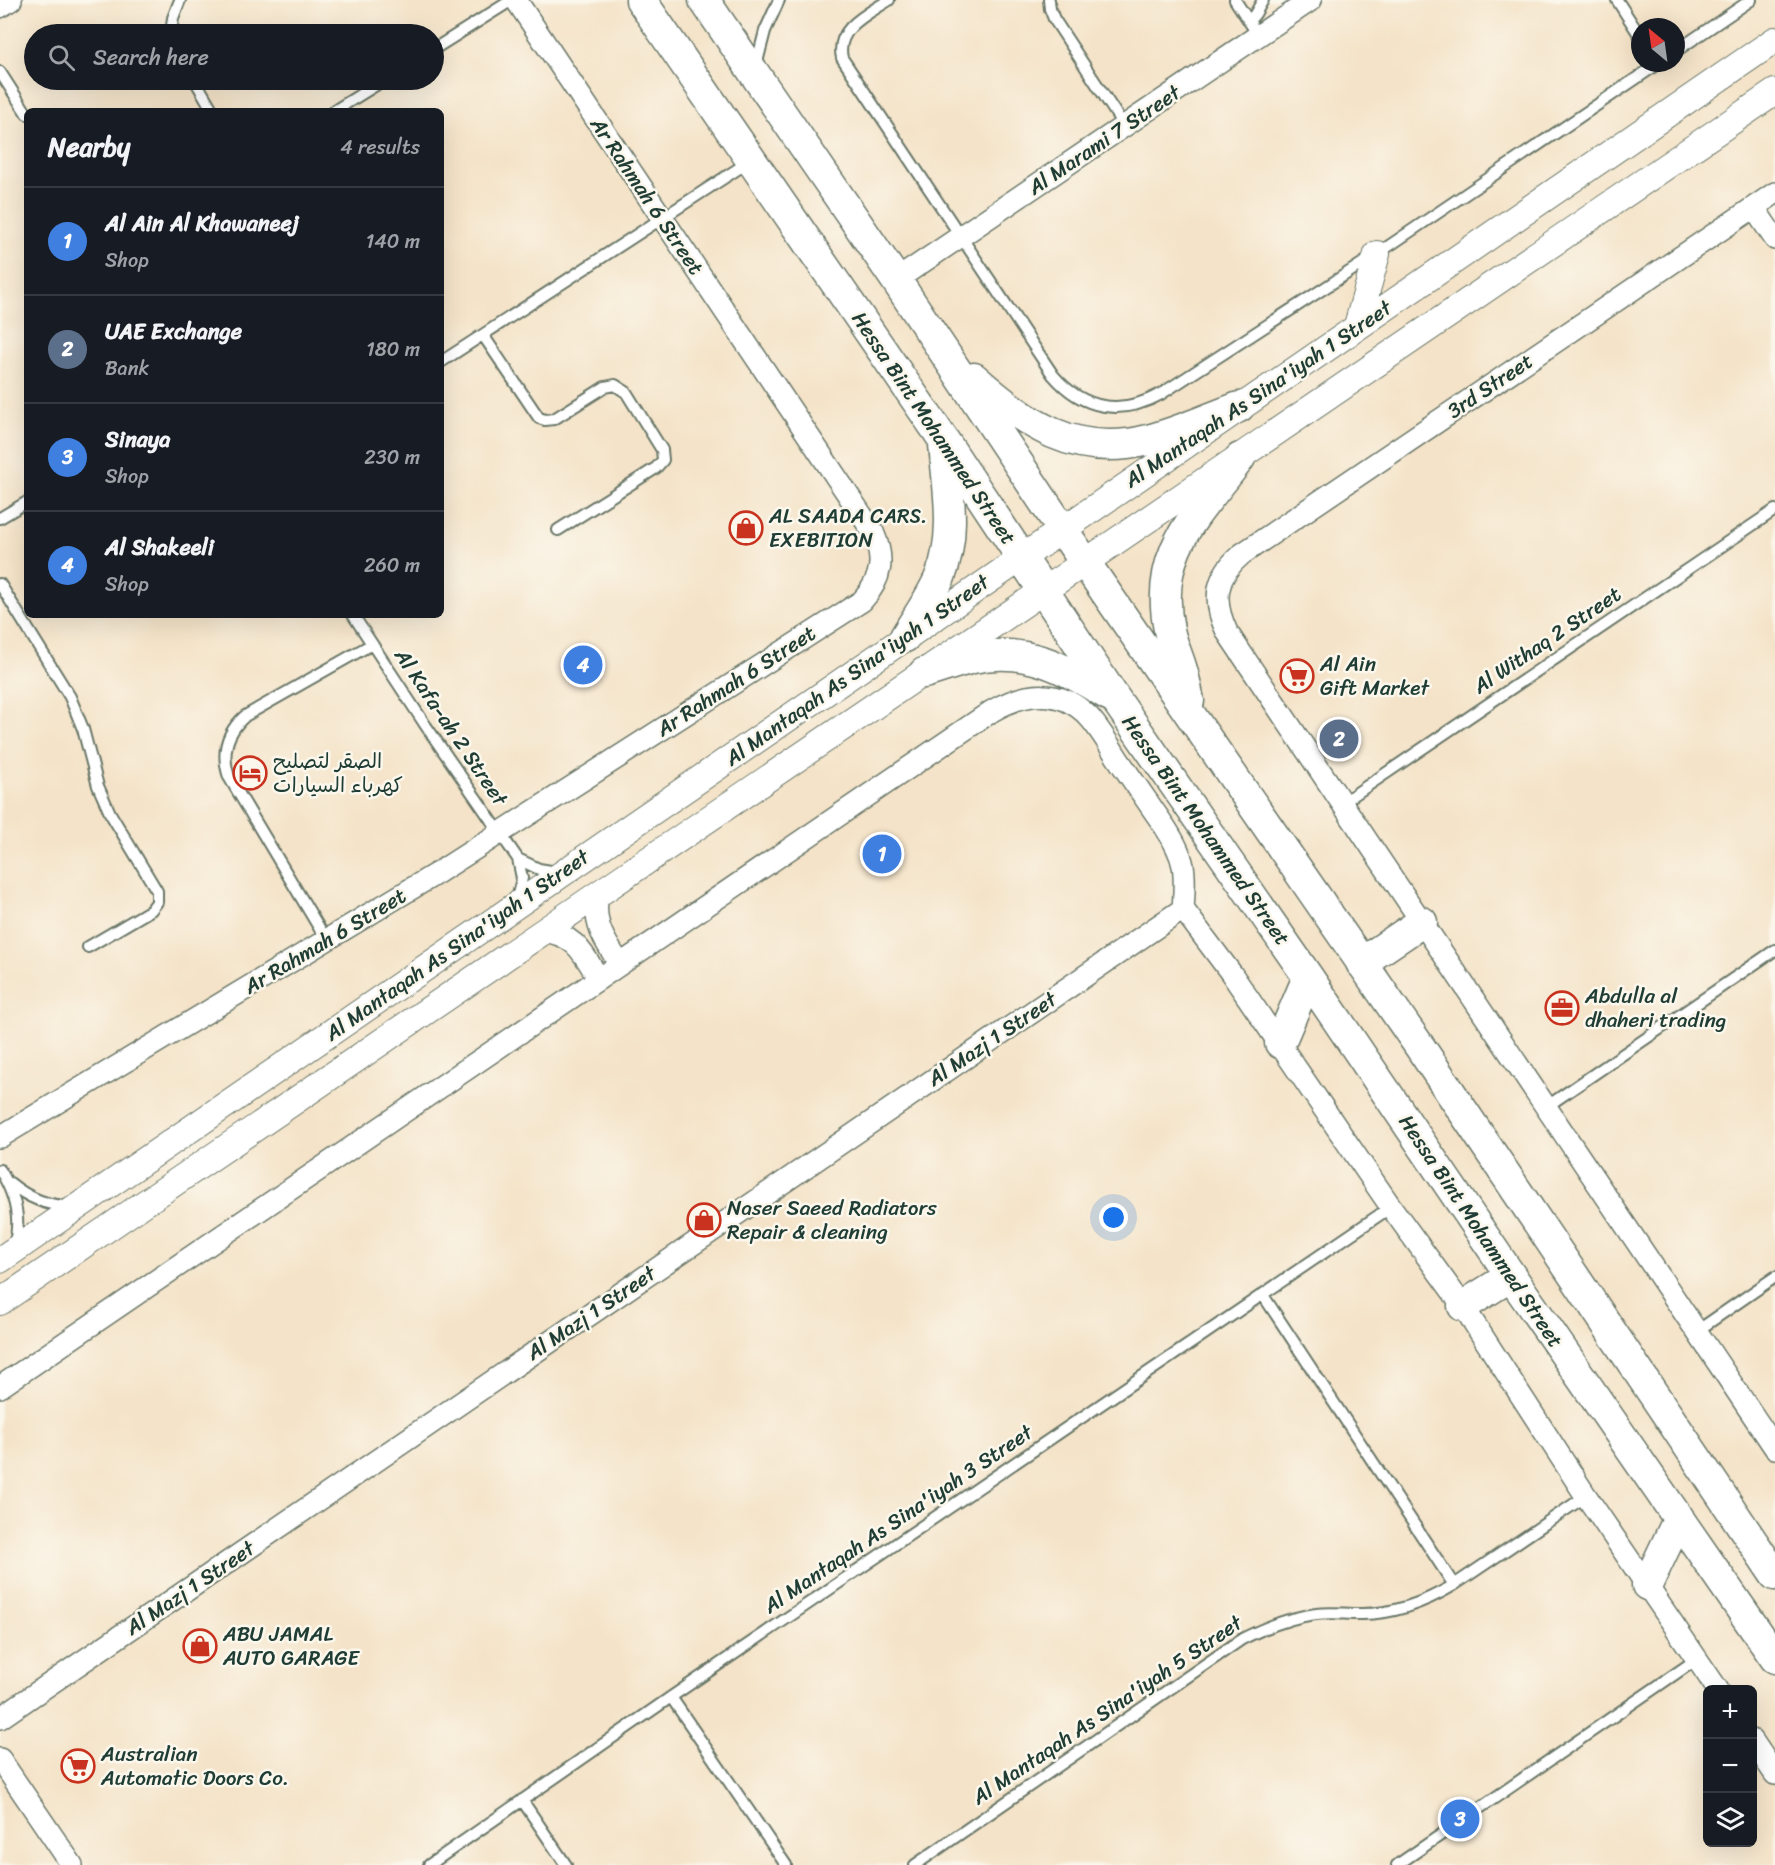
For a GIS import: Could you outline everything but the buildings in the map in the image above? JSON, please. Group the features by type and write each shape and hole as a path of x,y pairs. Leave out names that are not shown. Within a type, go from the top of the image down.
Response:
{"main road":[{"name":"Hessa Bint Mohammed Street","path":"641,0 943,439 1116,700 1775,1658"},
{"path":"704,0 1775,1575"},
{"path":"945,352 1000,401 1031,423 1062,437 1079,441 1114,444 1149,440 1239,407"},
{"path":"905,637 932,594 948,552 951,519 943,439"},
{"path":"1193,719 1166,614 1168,575 1173,556 1191,521 1240,458"},
{"path":"924,673 992,655 1025,657 1076,674 1116,700"},
{"path":"1361,963 1422,922"},
{"path":"1280,1043 1308,977"},
{"path":"1463,1306 1511,1276"},
{"path":"1647,1585 1679,1518"}],"street":[{"path":"0,7 11,0"},
{"name":"Ar Rahmah 6 Street","path":"0,1137 327,941 499,834 861,601 877,580 880,555 873,532 514,0"},
{"name":"Al Marami 7 Street","path":"896,280 1124,126 1253,28 1311,0"},
{"name":"Al Mantaqah As Sina'iyah 1 Street","path":"6,1256 1775,40"},
{"name":"Al Mantaqah As Sina'iyah 1 Street","path":"0,1302 1086,564 1775,92"},
{"name":"3rd Street","path":"1342,802 1227,632 1219,612 1218,591 1224,574 1242,554 1775,193"},
{"path":"1754,208 1775,239"},
{"path":"1357,327 1377,254"},
{"path":"2,1382 992,711 1013,700 1038,695 1062,699 1082,710 1090,718 1165,827 1184,865 1183,909 1231,973 1391,1207 1463,1306 1586,1496 1715,1685"},
{"path":"1342,802 1775,1448"},
{"path":"598,894 596,914 598,923 606,944 620,964"},
{"name":"Al Mazj 1 Street","path":"0,1718 1183,909"},
{"path":"543,932 564,936 573,941 599,979"},
{"path":"356,1059 373,1037 375,1030 375,1017 369,1006"},
{"path":"1757,1747 1775,1774"},
{"path":"0,1760 72,1865"}],"lane":[{"path":"172,24 180,0"},
{"path":"444,43 514,0"},
{"path":"755,75 765,32 779,0"},
{"path":"889,0 845,32 840,46 842,58 1053,375 1070,393 1092,404 1116,408 1140,404 1161,394 1377,254 1645,72"},
{"path":"1049,0 1054,19 1124,126"},
{"path":"1235,0 1253,28"},
{"path":"1253,28 1256,14 1263,0"},
{"path":"1617,0 1631,22"},
{"path":"1685,45 1751,0"},
{"path":"0,72 24,109"},
{"path":"201,90 211,108"},
{"path":"339,108 368,90"},
{"path":"444,360 751,161"},
{"path":"483,335 539,418 549,421 554,419 605,387 615,385 626,392 662,450 663,460 656,468 558,530"},
{"path":"0,518 24,504"},
{"name":"Al Withaq 2 Street","path":"1342,802 1775,510"},
{"path":"0,584 70,697 81,722 98,786 110,813 157,891 157,902 151,910 88,946"},
{"name":"Al Kafa-ah 2 Street","path":"355,618 518,859"},
{"path":"327,941 229,777 224,759 225,750 231,731 245,716 372,644"},
{"path":"518,859 539,869 562,873"},
{"path":"514,905 519,897 522,878 518,859"},
{"path":"1546,1107 1775,950"},
{"path":"0,1170 13,1195 17,1216 16,1238 6,1256"},
{"path":"7,1181 40,1202 59,1206 78,1206"},
{"name":"Al Mantaqah As Sina'iyah 3 Street","path":"429,1865 671,1697 1391,1207"},
{"path":"1697,1331 1775,1277"},
{"path":"1263,1295 1454,1585"},
{"name":"Al Mantaqah As Sina'iyah 5 Street","path":"915,1865 1242,1639 1269,1626 1298,1617 1338,1612 1378,1613 1398,1610 1437,1595 1586,1496"},
{"path":"1397,1865 1697,1659"},
{"path":"671,1697 786,1865"},
{"path":"522,1800 566,1865"}],"place":[{"name":"AL SAADA CARS. EXEBITION","path":"746,528"},
{"name":"Al Shakeeli","path":"583,665"},
{"name":"Al Ain Gift Market","path":"1297,676"},
{"name":"UAE Exchange","path":"1339,739"},
{"name":"الصقر لتصليح كهرباء السيارات","path":"250,773"},
{"name":"Al Ain Al Khawaneej","path":"882,854"},
{"name":"Abdulla al dhaheri trading","path":"1562,1008"},
{"name":"Naser Saeed Radiators Repair & cleaning","path":"704,1220"},
{"name":"ABU JAMAL AUTO GARAGE","path":"200,1646"},
{"name":"Australian Automatic Doors Co.","path":"78,1766"},
{"name":"Sinaya","path":"1460,1819"}]}
